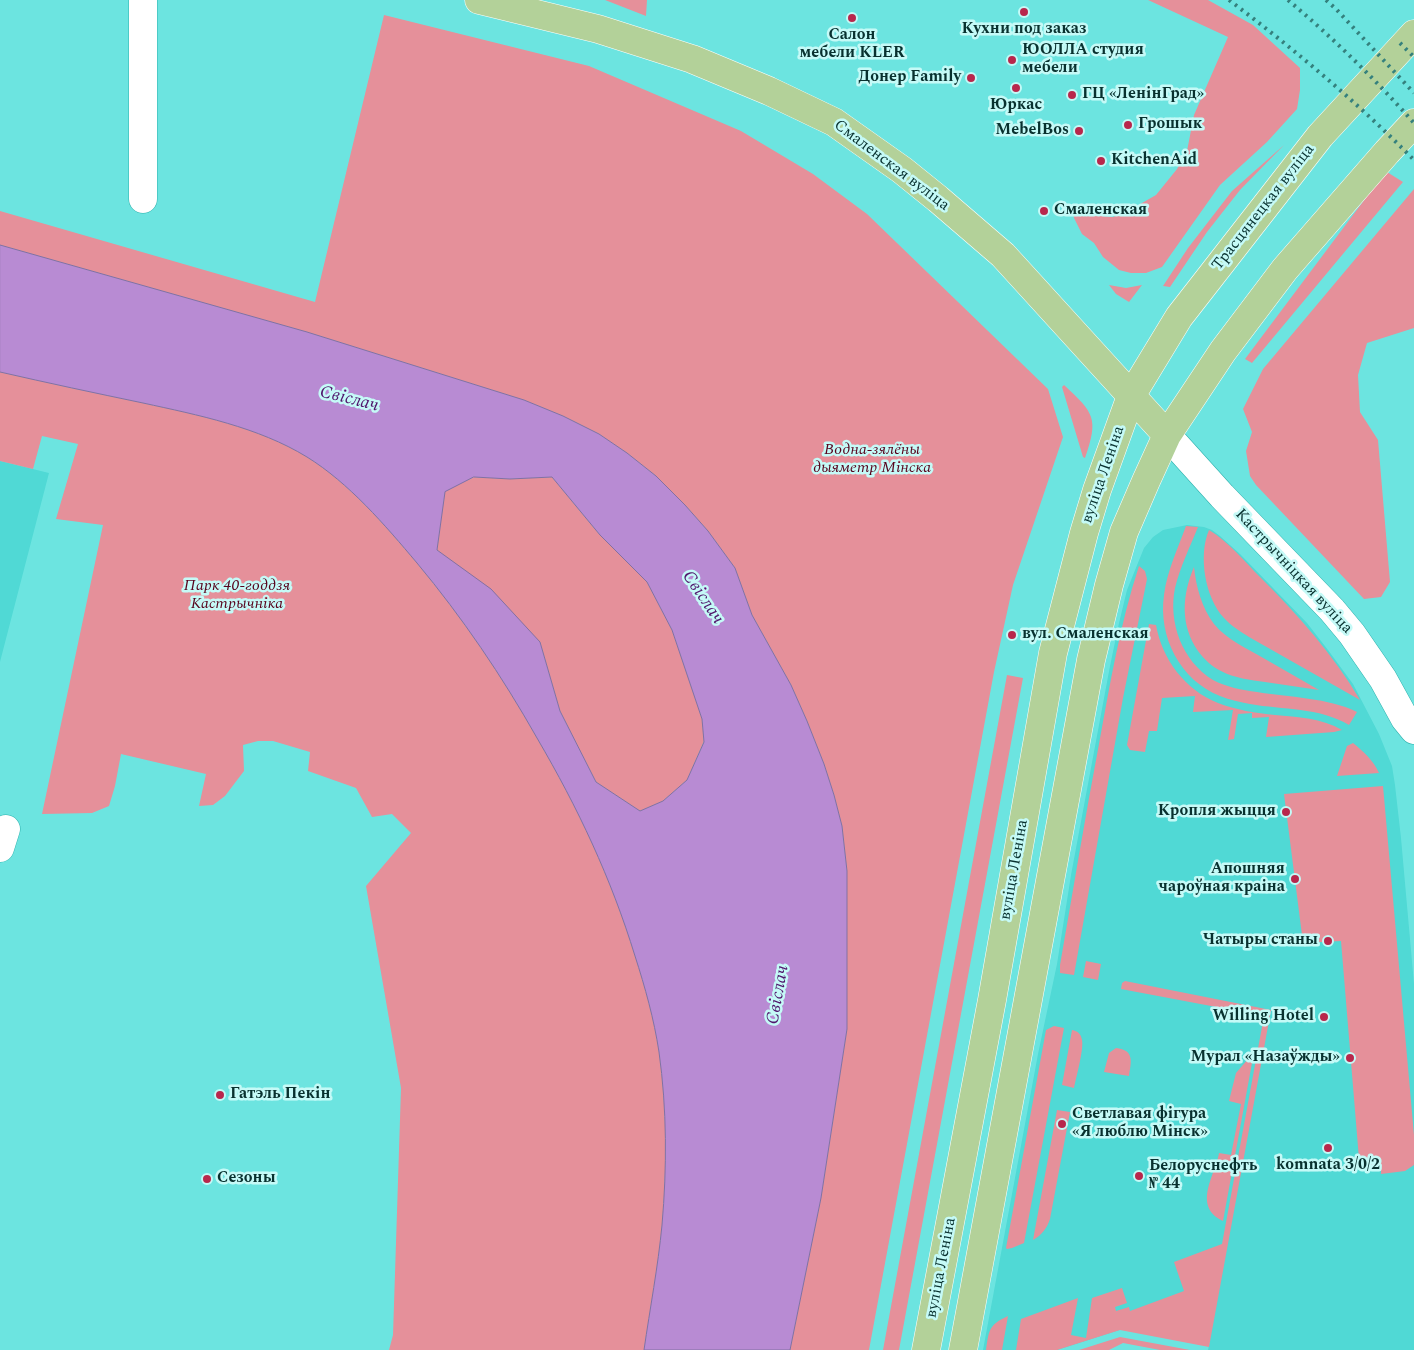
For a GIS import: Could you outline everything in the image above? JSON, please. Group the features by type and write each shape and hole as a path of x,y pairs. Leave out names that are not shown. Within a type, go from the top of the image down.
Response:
{"main road":[{"name":"Смаленская вуліца","path":"479,0 598,29 692,59 834,122 902,170 1003,255 1167,435"},
{"name":"Трасцянецкая вуліца","path":"1131,396 1184,310 1320,136 1414,34"},
{"path":"963,1350 1091,660 1124,532 1167,435 1224,351 1285,269 1414,123"},
{"name":"вуліца Леніна","path":"926,1350 992,1000 1053,653 1097,490 1131,396"}],"street":[{"path":"143,0 143,199"},
{"name":"Кастрычніцкая вуліца","path":"1167,435 1352,634 1409,724 1414,747"}],"shaded area":[{"path":"0,461 49,473 0,662"},
{"path":"1187,525 1204,527 1220,536 1307,623 1353,684 1379,734 1392,766 1401,838 1414,984 1414,1350 1208,1350 1210,1341 1132,1326 1057,1350 983,1350 1038,1054 1057,964 1071,875 1110,666 1127,590 1144,548 1153,537 1163,530"}],"green space":[{"path":"605,0 647,0 646,16"},
{"path":"1148,0 1208,0 1253,25 1300,68 1300,90 1297,109 1267,142 1220,185 1162,267 1146,273 1131,273 1119,270 1103,257 1094,243 1082,234 1074,218 1072,208 1091,215 1113,217 1156,195 1177,169 1187,151 1194,115 1228,37"},
{"name":"Водна-зялёны дыяметр Мінска","path":"384,15 589,66 741,131 813,174 867,214 1048,389 1063,437 1013,585 994,672 869,1350 790,1350 821,1198 847,1029 847,871 842,826 834,795 807,721 791,685 752,615 735,568 708,531 656,476 627,453 599,434 563,416 524,400 307,332 0,245 0,211 315,302"},
{"path":"1284,145 1240,190 1207,232 1170,287 1163,286 1188,248 1232,191"},
{"path":"1387,172 1403,182 1252,363 1245,359 1368,195"},
{"path":"1414,189 1414,328 1367,343 1358,375 1360,412 1378,440 1390,582 1381,597 1364,599 1256,485 1250,476 1246,451 1252,432 1243,409 1263,369"},
{"path":"1109,285 1126,288 1142,285 1129,302 1116,294"},
{"name":"Парк 40-годдзя Кастрычніка","path":"0,372 185,412 227,423 268,438 307,457 352,492 392,534 450,604 496,670 552,764 580,817 626,927 655,1027 664,1095 665,1182 660,1241 644,1350 389,1350 393,1335 401,1088 366,886 411,833 392,814 372,817 356,788 308,771 310,752 273,741 258,741 243,745 244,771 225,796 213,805 199,806 206,774 121,754 109,806 92,813 42,814 103,525 56,519 78,444 42,436 33,469 0,461"},
{"path":"1064,385 1088,410 1091,417 1092,434 1085,458 1083,457 1062,387"},
{"path":"474,477 510,479 552,477 600,535 647,582 672,630 702,719 704,741 687,780 663,801 640,811 596,782 560,711 540,642 437,550 445,491"},
{"path":"1186,526 1198,527 1182,565 1173,601 1176,627 1180,640 1193,662 1213,680 1229,686 1346,707 1357,712 1349,725 1326,715 1313,712 1235,701 1206,689 1183,668 1169,641 1163,611 1168,577"},
{"path":"1209,530 1236,552 1301,620 1327,651 1360,700 1249,637 1224,618 1217,610 1212,599 1205,576 1204,551"},
{"path":"1139,566 1145,571 1147,579 1123,698 1074,975 1060,973 1111,677 1126,610"},
{"path":"1194,567 1196,582 1203,604 1219,630 1238,644 1319,690 1237,677 1211,665 1198,651 1192,641 1186,620 1185,599"},
{"path":"1149,624 1156,625 1164,650 1177,672 1185,682 1206,697 1218,703 1239,709 1309,719 1326,723 1342,730 1266,737 1269,717 1252,718 1252,713 1238,714 1234,739 1228,740 1233,710 1193,712 1195,696 1162,698 1157,731 1149,731 1145,752 1130,750 1127,745"},
{"path":"1007,675 1023,678 899,1350 883,1350"},
{"path":"1353,743 1368,756 1379,773 1337,776 1347,746"},
{"path":"1383,786 1414,1135 1414,1165 1405,1171 1381,1174 1381,1169 1360,1171 1341,941 1303,943 1284,794"},
{"path":"1086,961 1101,964 1098,980 1083,977"},
{"path":"1125,981 1271,1010 1209,1347 1120,1330 1057,1350 1016,1350 1021,1319 1078,1298 1071,1335 1086,1338 1092,1298 1122,1288 1127,1303 1115,1307 1116,1311 1129,1307 1130,1311 1184,1291 1174,1262 1222,1244 1264,1016 1121,989 1122,983"},
{"path":"1054,1026 1064,1028 1024,1243 1007,1249 1046,1030"},
{"path":"1072,1030 1078,1032 1082,1038 1081,1057 1074,1088 1062,1085"},
{"path":"1116,1048 1122,1049 1129,1054 1131,1062 1129,1076 1104,1072 1109,1053"},
{"path":"1254,1052 1223,1221 1214,1215 1209,1207 1207,1199 1208,1190 1219,1153 1231,1155 1241,1104 1229,1101 1236,1073"},
{"path":"1057,1110 1070,1112 1050,1219 1044,1231 1033,1240"},
{"path":"1008,1316 1002,1350 986,1350 991,1329 997,1322"},
{"path":"1120,1337 1190,1350 1160,1350 1123,1343 1109,1350 1079,1350"}],"water":[{"name":"Свіслач","path":"0,245 307,332 524,400 563,416 599,434 627,453 656,476 708,531 735,568 752,615 791,685 807,721 834,795 842,826 847,871 847,1029 821,1198 790,1350 644,1350 660,1241 664,1204 665,1160 662,1073 646,991 626,927 580,817 524,715 496,670 434,583 392,534 352,492 322,467 288,447 248,430 206,417 0,372","holes":["474,477 510,479 552,477 600,535 647,582 672,630 702,719 704,742 687,780 663,801 640,811 596,782 560,711 540,642 491,589 437,550 445,492"]}],"railway":[{"path":"1229,0 1325,77 1414,160"},
{"path":"1288,0 1353,59 1414,123"},
{"path":"1326,0 1414,93"},
{"path":"1400,43 1414,57"}],"place":[{"name":"Кухни под заказ","path":"1024,12"},
{"name":"Салон мебели KLER","path":"852,18"},
{"name":"ЮОЛЛА студия мебели","path":"1012,60"},
{"name":"Донер Family","path":"971,78"},
{"name":"Юркас","path":"1016,88"},
{"name":"ГЦ «ЛенінГрад»","path":"1072,95"},
{"name":"Грошык","path":"1128,125"},
{"name":"MebelBos","path":"1079,131"},
{"name":"KitchenAid","path":"1101,161"},
{"name":"Смаленская","path":"1044,211"},
{"name":"вул. Смаленская","path":"1012,635"},
{"name":"Кропля жыцця","path":"1286,812"},
{"name":"Апошняя чароўная краіна","path":"1295,879"},
{"name":"Чатыры станы","path":"1328,941"},
{"name":"Willing Hotel","path":"1324,1017"},
{"name":"Мурал «Назаўжды»","path":"1350,1058"},
{"name":"Гатэль Пекін","path":"220,1095"},
{"name":"Светлавая фігура «Я люблю Мінск»","path":"1062,1124"},
{"name":"komnata 3/0/2","path":"1328,1148"},
{"name":"Белоруснефть № 44","path":"1139,1176"},
{"name":"Сезоны","path":"207,1179"}]}
